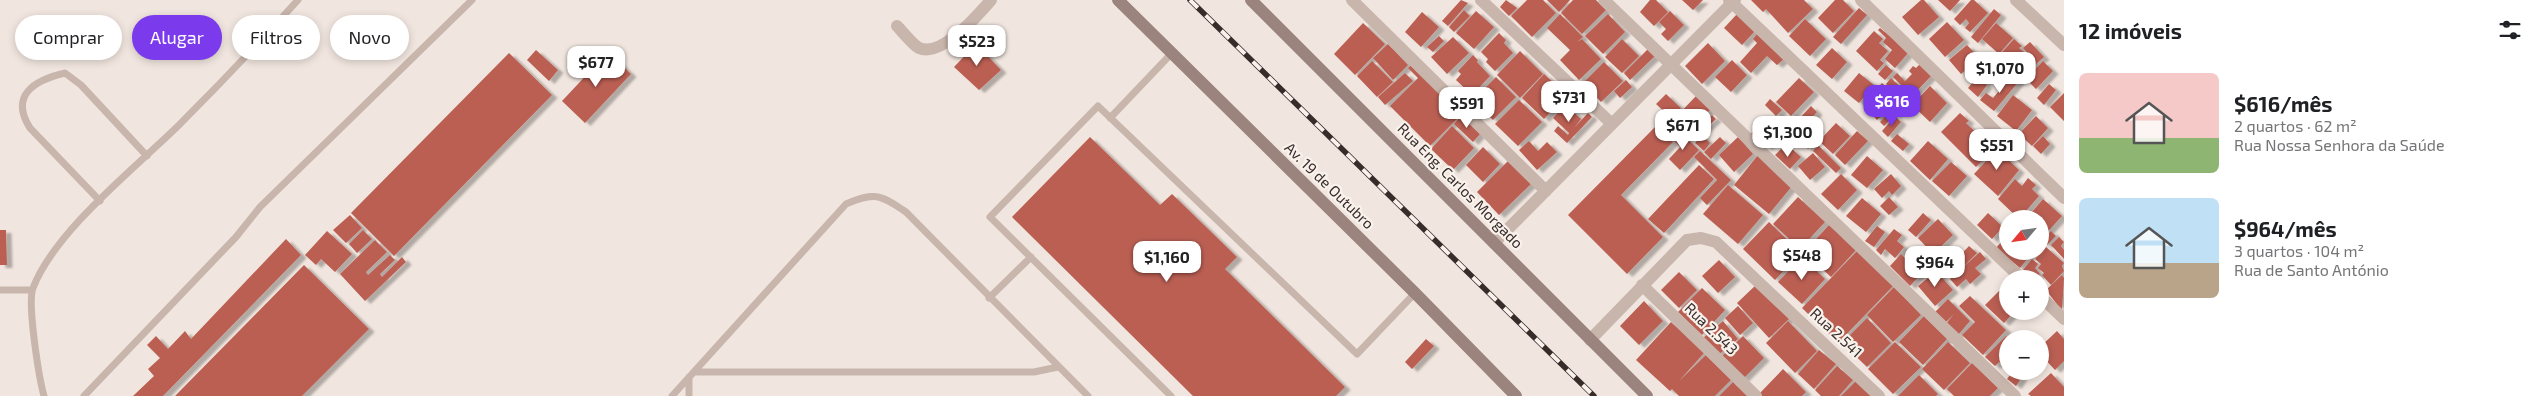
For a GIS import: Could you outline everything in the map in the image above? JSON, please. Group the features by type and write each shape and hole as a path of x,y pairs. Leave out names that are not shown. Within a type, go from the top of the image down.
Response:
{"street":[{"path":"897,26 919,48 928,49 949,40 966,27 991,0"},
{"name":"Av. 19 de Outubro","path":"1118,0 1516,396"},
{"name":"Rua Eng. Carlos Morgado","path":"1251,0 1647,396"},
{"path":"1352,0 1546,191"},
{"path":"1481,0 1612,124"},
{"path":"1604,0 2015,396"},
{"path":"1860,0 2064,198"},
{"path":"2016,0 2064,45"},
{"path":"1494,243 1732,1 2013,270"},
{"name":"Rua 2.541","path":"1642,285 1687,240 1701,238 1716,242 1879,396"},
{"path":"1590,340 1642,285"},
{"name":"Rua 2.543","path":"1642,285 1756,396"},
{"path":"2049,305 2064,319"}],"lane":[{"path":"44,396 34,343 32,290 47,258 100,201 241,62 298,0"},
{"path":"84,396 216,259 260,207 472,0"},
{"path":"1110,118 1171,54"},
{"path":"100,201 30,128 22,116 23,99 30,88 47,78 65,73 82,85 147,156"},
{"path":"1171,396 990,217 1098,106 1357,354 1415,294"},
{"path":"672,396 834,216 846,204 866,195 887,199 906,212 1088,396"},
{"path":"989,298 1031,257"},
{"path":"0,290 32,290"},
{"path":"692,375 1034,372 1058,367"},
{"path":"689,396 692,375"}],"building":[{"path":"1461,0 1468,3 1448,26 1442,21"},
{"path":"1506,0 1517,8 1509,16 1500,7"},
{"path":"1527,0 1543,0 1556,13 1532,37 1511,16"},
{"path":"1547,0 1570,0 1559,12"},
{"path":"1573,0 1596,0 1606,10 1582,34 1561,13"},
{"path":"1650,0 1656,0 1668,12 1654,26 1640,12"},
{"path":"1682,0 1703,0 1693,10"},
{"path":"1751,0 1804,0 1813,9 1788,33 1766,9 1763,12"},
{"path":"1835,0 1843,0 1854,11 1833,33 1818,18"},
{"path":"1921,0 1924,0 1939,17 1918,35 1902,17"},
{"path":"1938,0 1960,0 1950,11"},
{"path":"1971,0 1974,0 1988,13 1970,32 1965,28 1969,23 1966,19 1960,25 1954,19"},
{"path":"1859,8 1867,15 1841,44 1833,37"},
{"path":"1994,9 2001,15 1978,43 1971,37"},
{"path":"1464,10 1470,16 1454,32 1449,27"},
{"path":"1476,11 1494,27 1474,49 1456,33"},
{"path":"1670,11 1684,25 1668,41 1661,34 1666,29 1659,22"},
{"path":"1422,12 1439,27 1421,47 1405,32"},
{"path":"1560,14 1583,37 1577,42 1582,39 1601,59 1579,80 1560,60 1570,50 1547,28"},
{"path":"1608,14 1625,32 1603,54 1585,36"},
{"path":"1737,14 1755,31 1742,45 1724,28"},
{"path":"1805,19 1826,39 1810,56 1789,36"},
{"path":"1947,22 1964,40 1945,57 1929,39"},
{"path":"1363,23 1385,44 1355,75 1334,54"},
{"path":"1996,23 2013,38 1999,54 1982,39"},
{"path":"1880,28 1909,52 1895,68 1885,59 1892,50 1883,42 1886,38 1878,30"},
{"path":"1874,31 1883,39 1879,43 1888,51 1880,60 1884,63 1877,71 1856,51"},
{"path":"1499,33 1506,40 1504,43 1513,53 1495,71 1486,62 1488,59 1481,52"},
{"path":"1757,34 1784,59 1777,65 1767,56 1751,73 1740,62 1757,43 1753,39"},
{"path":"1439,36 1444,41 1433,52 1427,47"},
{"path":"1453,37 1469,53 1447,74 1431,57"},
{"path":"1622,39 1639,56 1622,73 1605,57"},
{"path":"2014,39 2022,46 2019,48 2024,52 2017,61 2013,57 2009,62 2006,59 2002,64 1996,59"},
{"path":"2030,42 2044,57 2028,71 2023,65 2031,57 2023,48"},
{"path":"1708,43 1725,61 1702,84 1685,66"},
{"path":"976,44 1001,70 979,90 954,67"},
{"path":"1388,44 1408,65 1393,80 1373,58"},
{"path":"1967,45 1974,52 1968,57 1974,63 1961,74 1949,60"},
{"path":"1832,48 1847,62 1832,79 1816,65"},
{"path":"1648,49 1655,56 1630,80 1624,73"},
{"path":"536,50 558,70 549,81 527,60"},
{"path":"1520,51 1543,74 1520,98 1497,75"},
{"path":"608,52 631,74 585,123 562,101"},
{"path":"509,53 552,95 394,256 351,213"},
{"path":"1473,55 1490,76 1475,92 1477,94 1474,97 1456,80 1461,74 1458,71"},
{"path":"1986,56 2000,68 1984,83 1987,85 1978,97 1968,88 1984,69 1979,64"},
{"path":"1732,60 1747,75 1731,92 1715,77"},
{"path":"1372,61 1393,82 1377,97 1357,76"},
{"path":"2043,61 2053,71 2036,89 2026,79"},
{"path":"1415,62 1462,110 1458,114 1460,116 1430,146 1390,106 1418,78 1408,68"},
{"path":"1604,62 1623,81 1601,102 1583,83"},
{"path":"1920,64 1932,75 1912,96 1893,77 1897,73 1905,81 1912,74 1909,71 1913,66 1916,68"},
{"path":"1886,65 1893,71 1885,80 1878,74"},
{"path":"1405,73 1413,81 1385,105 1378,97"},
{"path":"1859,73 1874,85 1859,103 1844,91"},
{"path":"1544,74 1567,95 1544,119 1522,98"},
{"path":"2013,74 2020,80 1994,111 1980,100 1986,93 1993,98"},
{"path":"1496,77 1516,97 1493,120 1473,100"},
{"path":"1799,78 1814,92 1791,116 1776,102"},
{"path":"1891,78 1911,97 1906,102 1886,84"},
{"path":"1626,80 1632,87 1620,98 1614,91"},
{"path":"1882,83 1905,104 1895,115 1875,97 1880,92 1876,89"},
{"path":"2049,84 2056,90 2044,105 2037,98"},
{"path":"1930,86 1947,103 1930,122 1912,105"},
{"path":"2064,93 2064,121 2050,107"},
{"path":"1666,94 1681,108 1671,118 1656,104"},
{"path":"2013,95 2032,110 2016,131 1997,116"},
{"path":"1696,96 1710,110 1687,133 1674,119"},
{"path":"1770,99 1782,110 1776,116 1765,105"},
{"path":"1874,99 1886,112 1877,120 1865,107"},
{"path":"1519,100 1542,122 1518,146 1495,124"},
{"path":"1565,105 1581,119 1574,128 1588,113 1592,117 1567,143 1554,131 1558,126 1568,135 1569,133 1553,118"},
{"path":"1811,106 1817,112 1809,121 1819,130 1813,137 1796,122"},
{"path":"1889,113 1893,117 1884,126 1880,122"},
{"path":"1960,113 1969,121 1966,123 1990,146 1984,153 1987,156 1976,167 1941,132"},
{"path":"1663,115 1677,129 1669,137 1655,124"},
{"path":"1712,115 1716,119 1695,139 1691,135"},
{"path":"1461,116 1480,134 1473,142 1454,124"},
{"path":"1788,116 1814,143 1808,149 1782,122"},
{"path":"1895,116 1901,122 1888,137 1882,131"},
{"path":"2036,116 2048,128 2032,146 2019,134"},
{"path":"1761,122 1771,130 1766,136 1772,141 1767,147 1751,134"},
{"path":"1836,123 1850,136 1833,154 1819,141"},
{"path":"1452,126 1474,148 1453,170 1431,149"},
{"path":"1656,126 1673,142 1621,195 1663,237 1627,274 1568,215"},
{"path":"1679,131 1699,150 1680,170 1669,159 1680,147 1672,139"},
{"path":"1857,131 1868,141 1845,165 1835,155"},
{"path":"1897,134 1909,144 1903,151 1891,141"},
{"path":"1702,135 1710,143 1704,151 1695,143"},
{"path":"2043,136 2050,144 2041,154 2033,146"},
{"path":"1090,137 1160,205 1172,194 1237,257 1225,269 1345,387 1336,396 1193,396 1012,217"},
{"path":"1720,137 1726,143 1711,159 1704,152"},
{"path":"1738,137 1753,154 1734,172 1719,155"},
{"path":"1529,141 1538,151 1547,142 1557,152 1537,170 1519,150"},
{"path":"1928,141 1948,159 1930,180 1910,161"},
{"path":"1818,145 1841,168 1836,173 1813,151"},
{"path":"2001,145 2007,151 2003,155 2019,170 1998,196 1974,174"},
{"path":"1483,147 1500,164 1483,182 1466,165"},
{"path":"1791,148 1801,157 1790,169 1775,155 1781,149 1786,153"},
{"path":"1700,151 1731,180 1707,205 1700,198 1717,180 1694,157"},
{"path":"1813,153 1825,167 1810,180 1798,166"},
{"path":"1758,155 1793,185 1769,214 1734,185"},
{"path":"1867,156 1883,170 1867,188 1851,175"},
{"path":"1508,161 1531,184 1499,215 1477,192"},
{"path":"1951,162 1967,176 1949,196 1932,181"},
{"path":"1699,165 1714,179 1664,233 1648,219"},
{"path":"1841,174 1857,190 1838,210 1821,194"},
{"path":"1891,174 1901,186 1892,195 1889,191 1882,198 1874,189"},
{"path":"2028,178 2036,185 2032,189 2039,196 2027,210 2010,210 1998,199 2015,179 2022,186"},
{"path":"1728,185 1763,215 1738,244 1703,214"},
{"path":"1798,197 1825,222 1800,249 1773,224"},
{"path":"1889,197 1898,207 1889,215 1880,206"},
{"path":"1862,198 1881,214 1866,232 1846,216"},
{"path":"2043,199 2062,216 2049,230 2049,210 2034,210"},
{"path":"1923,213 1931,220 1916,237 1908,230"},
{"path":"1988,213 1999,223 1999,231 1992,239 1977,225"},
{"path":"350,215 362,228 346,243 333,230"},
{"path":"1938,219 1953,235 1933,254 1918,238"},
{"path":"1769,222 1801,253 1775,280 1743,249"},
{"path":"1829,225 1856,250 1831,277 1804,252"},
{"path":"1877,226 1885,232 1874,247 1865,241"},
{"path":"1894,229 1902,235 1897,241 1904,247 1895,258 1885,249 1881,255 1876,250"},
{"path":"0,230 6,230 7,265 0,265"},
{"path":"363,230 372,239 357,253 349,244"},
{"path":"327,231 352,254 335,272 321,259 316,265 305,255"},
{"path":"2051,231 2056,236 2049,243 2049,233"},
{"path":"2059,237 2064,242 2061,246 2064,250 2064,259 2051,245"},
{"path":"286,239 301,255 163,396 133,396 154,376 148,369 160,358 147,345 156,336 168,349 185,331 191,339"},
{"path":"375,240 387,252 366,272 368,275 390,255 395,260 380,274 382,277 402,257 406,262 365,301 340,274"},
{"path":"1969,246 1977,253 1960,270 1953,263"},
{"path":"1939,249 1946,255 1938,265 1931,259"},
{"path":"1858,250 1894,285 1838,343 1802,308"},
{"path":"2049,250 2064,263 2062,266 2064,271 2051,285 2049,283 2049,270 2040,270 2038,268 2041,264 2036,260 2049,260"},
{"path":"1980,252 1986,259 1975,268 1981,274 1970,284 1966,279 1957,287 1950,279"},
{"path":"1901,254 1921,274 1910,286 1890,266"},
{"path":"1802,257 1825,279 1802,304 1778,282"},
{"path":"1719,260 1735,277 1718,293 1702,276"},
{"path":"2010,260 2026,260 2020,268"},
{"path":"2031,260 2038,264 2035,268 2037,270 2023,270"},
{"path":"304,265 369,329 302,396 175,396"},
{"path":"1936,271 1953,290 1935,306 1918,286"},
{"path":"1679,272 1697,290 1679,308 1661,290"},
{"path":"2062,275 2064,278 2062,311 2049,294 2049,287"},
{"path":"1757,284 1789,319 1769,338 1737,303"},
{"path":"1894,287 1921,315 1893,342 1867,315"},
{"path":"1702,288 1725,310 1702,335 1678,312"},
{"path":"1999,291 1999,318 1985,305"},
{"path":"1970,296 2006,330 1999,330 1999,338 1983,355 1962,335 1975,322 1959,306"},
{"path":"1948,299 1970,321 1958,335 1945,325 1954,314 1946,322 1935,312"},
{"path":"1644,301 1663,321 1639,345 1620,326"},
{"path":"1738,306 1753,323 1740,335 1725,318"},
{"path":"1924,316 1947,339 1923,365 1899,342"},
{"path":"1867,318 1891,343 1867,367 1842,343"},
{"path":"1723,321 1738,339 1718,355 1703,338"},
{"path":"1788,321 1817,351 1795,373 1766,343"},
{"path":"1671,322 1704,353 1679,381 1706,355 1731,380 1715,396 1679,396 1672,389 1670,391 1636,360"},
{"path":"2057,331 2064,339 2064,361 2055,370 2049,364 2049,339"},
{"path":"1743,336 1764,358 1743,379 1721,357"},
{"path":"1426,339 1434,346 1412,369 1405,362"},
{"path":"1895,342 1921,367 1893,394 1868,369"},
{"path":"1948,342 1970,363 1944,390 1922,369"},
{"path":"1999,343 1999,362 1995,366 1985,357"},
{"path":"1819,350 1836,364 1814,389 1798,374"},
{"path":"1972,363 1998,388 1990,396 1954,396 1947,389"},
{"path":"1837,366 1853,380 1839,396 1821,396 1815,390"},
{"path":"1783,369 1806,392 1802,396 1762,396 1760,393"},
{"path":"2051,373 2064,387 2064,396 2031,396 2028,394 2043,380 2049,380"},
{"path":"1919,375 1938,394 1936,396 1898,396"},
{"path":"1857,380 1872,396 1841,396"},
{"path":"2008,380 2020,380 2016,386"},
{"path":"1733,382 1747,396 1719,396"}],"railway":[{"path":"1190,0 1594,396"}]}
